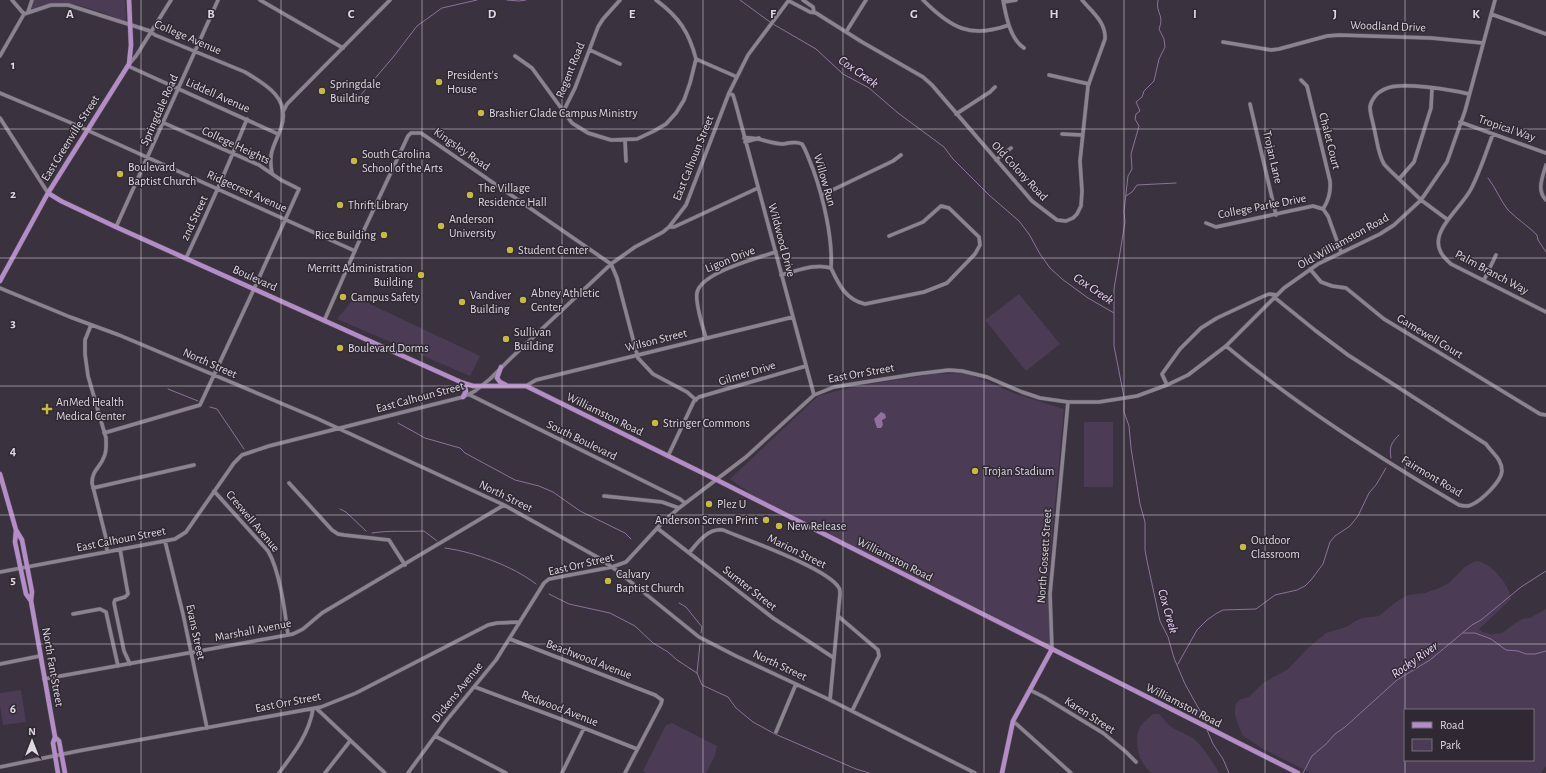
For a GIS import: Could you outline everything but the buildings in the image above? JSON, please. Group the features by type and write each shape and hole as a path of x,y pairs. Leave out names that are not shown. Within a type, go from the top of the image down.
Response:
{"main road":[{"name":"East Greenville Street","path":"0,281 48,193 128,65 131,45 129,0"},
{"name":"Boulevard","path":"48,193 60,201 116,227 454,379"},
{"path":"501,367 497,376 498,381 508,385"},
{"name":"Williamston Road","path":"454,379 473,386 526,386 717,480 1298,773"},
{"path":"463,397 466,391 464,383"},
{"name":"North Fant Street","path":"0,474 16,530 22,540 28,567 32,592 31,601 44,679 55,737 59,742 65,773"},
{"name":"North Fant Street","path":"16,530 15,542 26,594 31,601"},
{"path":"1002,773 1013,721 1052,649"},
{"name":"North Fant Street","path":"55,737 53,743 58,773"}],"street":[{"path":"12,0 26,13"},
{"path":"0,56 26,13 32,0"},
{"path":"128,65 136,56 171,0"},
{"name":"Springdale Road","path":"116,227 218,0"},
{"path":"260,0 343,48"},
{"path":"272,173 270,163 272,149 281,127 283,110 287,104 390,0"},
{"name":"Regent Road","path":"620,0 598,27 575,88 564,110 572,123 588,133 611,140 637,139 654,131 666,124 684,100 696,59"},
{"path":"656,0 676,16 683,26 692,43 696,59 737,77"},
{"name":"Old Colony Road","path":"789,0 814,12 923,76 1021,190 1040,208 1057,220 1066,221 1073,218 1081,206 1082,191 1080,161 1089,84 1104,43 1105,35 1101,22 1082,0"},
{"name":"East Calhoun Street","path":"0,572 175,539 186,532 234,463 242,455 262,448 470,395 611,264 635,246 663,232 686,206 729,93 748,55 789,0"},
{"name":"Old Colony Road","path":"803,0 813,8 814,12"},
{"path":"846,32 866,0"},
{"path":"923,0 953,26 960,28 985,31 1009,24"},
{"path":"1016,0 1004,1 1009,24 1019,45 1024,48"},
{"name":"Old Williamston Road","path":"1068,402 1114,401 1137,396 1167,385 1188,375 1226,346 1276,296 1310,269 1341,252 1380,234 1394,225 1421,200 1447,162 1469,94 1495,0"},
{"name":"College Avenue","path":"26,13 51,5 68,5 151,32 256,78 280,99 283,110"},
{"path":"1491,14 1546,34"},
{"name":"Woodland Drive","path":"1223,42 1271,50 1339,34 1431,38 1483,43"},
{"path":"590,50 620,64"},
{"path":"515,56 532,68 564,110"},
{"name":"Liddell Avenue","path":"128,65 278,134"},
{"path":"1049,75 1089,84"},
{"name":"Chalet Court","path":"1300,80 1307,86 1330,181 1330,194 1323,209"},
{"path":"956,114 990,92 995,87"},
{"path":"1448,220 1421,200 1385,165 1381,158 1370,111 1371,104 1378,94 1390,87 1443,88 1469,94"},
{"path":"1399,179 1414,162 1431,108 1432,88"},
{"name":"Ridgecrest Avenue","path":"0,93 148,157 355,251"},
{"name":"Wildwood Drive","path":"729,93 733,95 814,395"},
{"name":"Trojan Lane","path":"1250,104 1276,215"},
{"path":"0,118 48,193"},
{"name":"2nd Street","path":"186,258 218,190 224,172 247,119"},
{"name":"Tropical Way","path":"1460,122 1546,153"},
{"name":"College Heights","path":"164,123 259,165 299,188 286,220"},
{"name":"Kingsley Road","path":"324,321 408,136 411,133 416,132 421,132 611,264"},
{"path":"1062,134 1082,135"},
{"name":"Palm Branch Way","path":"1493,134 1471,189 1448,220 1439,236 1438,245 1442,255 1451,264 1546,312"},
{"name":"Willow Run","path":"745,140 759,138 777,143 795,142 802,144 806,150 822,195 832,257 831,268"},
{"path":"625,140 626,162"},
{"path":"996,160 1011,148"},
{"path":"822,195 893,161 901,155"},
{"path":"1546,164 1540,191 1546,200"},
{"path":"669,227 674,227 758,188"},
{"path":"781,274 826,266 831,268 836,280 848,296 856,302 865,304 879,302 924,292 947,282 975,254 980,245 979,236 949,208 944,206 940,206 918,225 889,236"},
{"name":"College Parke Drive","path":"1206,223 1216,227 1312,206 1323,209 1328,216 1341,252"},
{"path":"104,433 200,405 286,220"},
{"name":"Ligon Drive","path":"706,338 696,295 698,287 703,281 746,261 776,252"},
{"path":"1484,280 1496,255"},
{"path":"611,264 617,278 638,358 653,374 687,392 696,400 668,456"},
{"name":"Gamewell Court","path":"1310,269 1321,282 1332,286 1346,288 1384,319 1540,414 1546,415"},
{"name":"North Street","path":"0,288 341,429 504,505 599,558 699,637 830,700 975,773"},
{"path":"1167,385 1162,374 1194,334 1217,318 1264,296 1269,294 1276,296"},
{"name":"Fairmont Road","path":"1226,346 1291,397 1326,421 1459,505 1472,505 1500,479 1502,471 1498,457 1486,444 1348,354 1316,331 1276,296"},
{"name":"Wilson Street","path":"526,386 536,380 793,317"},
{"path":"91,325 85,340 84,354 88,376 107,448 104,458 92,475 106,538 107,552"},
{"name":"Gilmer Drive","path":"696,400 699,397 806,366"},
{"name":"East Orr Street","path":"0,767 61,754 314,708 356,693 488,625 520,622 544,583 549,579 612,567 622,564 630,559 657,528 679,508 746,457 814,395 834,387 949,370 973,373 1040,398 1068,402"},
{"name":"South Boulevard","path":"470,395 680,499 685,503"},
{"name":"North Gossett Street","path":"1052,649 1050,594 1068,402"},
{"path":"94,488 194,465"},
{"path":"290,483 332,530 338,534 389,540 405,565"},
{"name":"Creswell Avenue","path":"214,491 268,551 273,559 288,635"},
{"path":"604,496 662,502 679,508"},
{"name":"Marshall Avenue","path":"44,679 288,635 303,629 322,614 504,505"},
{"name":"Sumter Street","path":"657,528 773,618 834,658"},
{"name":"Marion Street","path":"689,553 707,534 718,529 723,530 796,560 826,576 839,588 840,594 830,700"},
{"name":"Evans Street","path":"165,541 207,728"},
{"path":"120,549 128,594 125,597 115,600 114,603 124,651 130,664"},
{"path":"73,614 100,609 106,612 118,666"},
{"path":"838,616 878,650 879,654 852,711"},
{"name":"Dickens Avenue","path":"408,773 435,736 496,660 520,622"},
{"name":"Beachwood Avenue","path":"510,639 662,699 661,704 637,749"},
{"path":"0,664 40,656"},
{"path":"776,732 796,684"},
{"name":"Redwood Avenue","path":"475,687 637,749"},
{"name":"Karen Street","path":"1030,690 1044,697 1103,734 1125,751 1136,762"},
{"path":"279,773 304,739 314,708 385,773"},
{"path":"1013,721 1070,773"},
{"path":"562,773 584,728"},
{"path":"435,736 506,773"},
{"path":"325,773 350,741"},
{"path":"625,773 637,749"}],"green space":[{"path":"34,0 125,0 126,21 93,9 67,3 51,4 33,9 31,7"},
{"path":"1019,294 1060,344 1026,371 985,320"},
{"path":"355,297 480,356 470,376 337,319"},
{"path":"966,373 1016,394 1064,409 1047,590 1052,649 765,504 730,479 818,396 852,387 934,374"},
{"path":"1084,422 1113,422 1113,487 1084,487"},
{"path":"1478,561 1484,563 1495,571 1504,581 1510,593 1511,599 1479,629 1483,632 1491,634 1502,633 1522,619 1530,618 1546,609 1546,766 1541,773 1311,773 1263,749 1242,735 1235,715 1235,706 1237,702 1241,699 1249,697 1263,683 1288,669 1308,648 1326,633 1346,627 1363,618 1379,616 1396,602 1408,595 1425,593 1439,588 1449,583 1465,567 1473,562"},
{"path":"21,690 26,722 3,725 0,706 0,693"},
{"path":"1153,714 1159,714 1172,727 1195,740 1214,764 1219,773 1152,773 1147,769 1138,752 1137,739 1140,727"},
{"path":"672,723 717,746 715,756 706,773 646,773 643,771 666,725"}],"shaded area":[{"path":"881,412 885,414 886,418 882,420 883,425 881,428 877,428 874,419"}],"waterway":[{"path":"355,102 417,26 442,8 477,0"},
{"path":"507,0 526,0"},
{"name":"Cox Creek","path":"740,0 770,22"},
{"path":"1124,397 1114,346 1114,289 1125,222 1124,211 1128,176 1132,169 1131,154 1139,126 1135,119 1136,114 1140,111 1136,102 1142,97 1144,91 1154,81 1159,59 1165,47 1164,39 1159,29 1161,17 1157,4 1158,0"},
{"name":"Cox Creek","path":"773,24 816,49 843,74 869,88 898,113 944,147 953,159 989,195 1019,221 1050,268 1088,298 1114,313"},
{"path":"1488,178 1508,210 1537,235 1538,240 1546,252"},
{"path":"1126,196 1132,192 1137,185 1176,183"},
{"path":"168,389 198,401"},
{"name":"Cox Creek","path":"1124,400 1124,412 1129,426 1140,504 1145,522 1145,550 1160,621 1168,637 1174,658 1185,684 1204,718 1206,725"},
{"path":"210,407 217,409 244,449"},
{"path":"398,423 425,438 460,448 465,453 515,480 539,486 553,492 580,511 625,533 631,539"},
{"path":"1391,458 1391,445 1399,435"},
{"path":"1178,664 1197,630 1217,613 1223,610 1256,609 1275,595 1297,590 1305,586 1323,564 1330,542 1335,536 1350,526 1358,516 1369,493 1376,485 1386,468"},
{"path":"340,509 346,512 366,531"},
{"path":"372,533 392,531 424,531 437,541"},
{"path":"445,548 480,556 493,561 516,571 536,584"},
{"name":"Rocky River","path":"1303,773 1312,756 1397,680 1430,660 1521,587 1546,571"},
{"path":"549,594 569,604 610,613 635,626 653,643 697,673 702,685 728,697 736,708 753,722 775,734 856,769 869,773"},
{"path":"679,603 686,607 702,627 701,633"},
{"path":"1463,633 1475,633 1491,639 1506,650 1518,651 1526,654 1535,654 1546,651"},
{"path":"697,673 700,644"},
{"name":"Cox Creek","path":"1207,730 1229,773"}],"place":[{"name":"President's House","path":"439,82"},
{"name":"Springdale Building","path":"322,91"},
{"name":"Brashier Glade Campus Ministry","path":"481,113"},
{"name":"South Carolina School of the Arts","path":"354,161"},
{"name":"Boulevard Baptist Church","path":"120,174"},
{"name":"The Village Residence Hall","path":"470,195"},
{"name":"Thrift Library","path":"340,205"},
{"name":"Anderson University","path":"441,226"},
{"name":"Rice Building","path":"384,235"},
{"name":"Student Center","path":"510,250"},
{"name":"Merritt Administration Building","path":"421,275"},
{"name":"Campus Safety","path":"343,297"},
{"name":"Abney Athletic Center","path":"523,300"},
{"name":"Vandiver Building","path":"462,302"},
{"name":"Sullivan Building","path":"506,339"},
{"name":"Boulevard Dorms","path":"340,348"},
{"name":"AnMed Health Medical Center","path":"47,409"},
{"name":"Stringer Commons","path":"655,423"},
{"name":"Trojan Stadium","path":"975,471"},
{"name":"Plez U","path":"709,504"},
{"name":"Anderson Screen Print","path":"766,520"},
{"name":"New Release","path":"779,526"},
{"name":"Outdoor Classroom","path":"1243,547"},
{"name":"Calvary Baptist Church","path":"608,581"}]}
